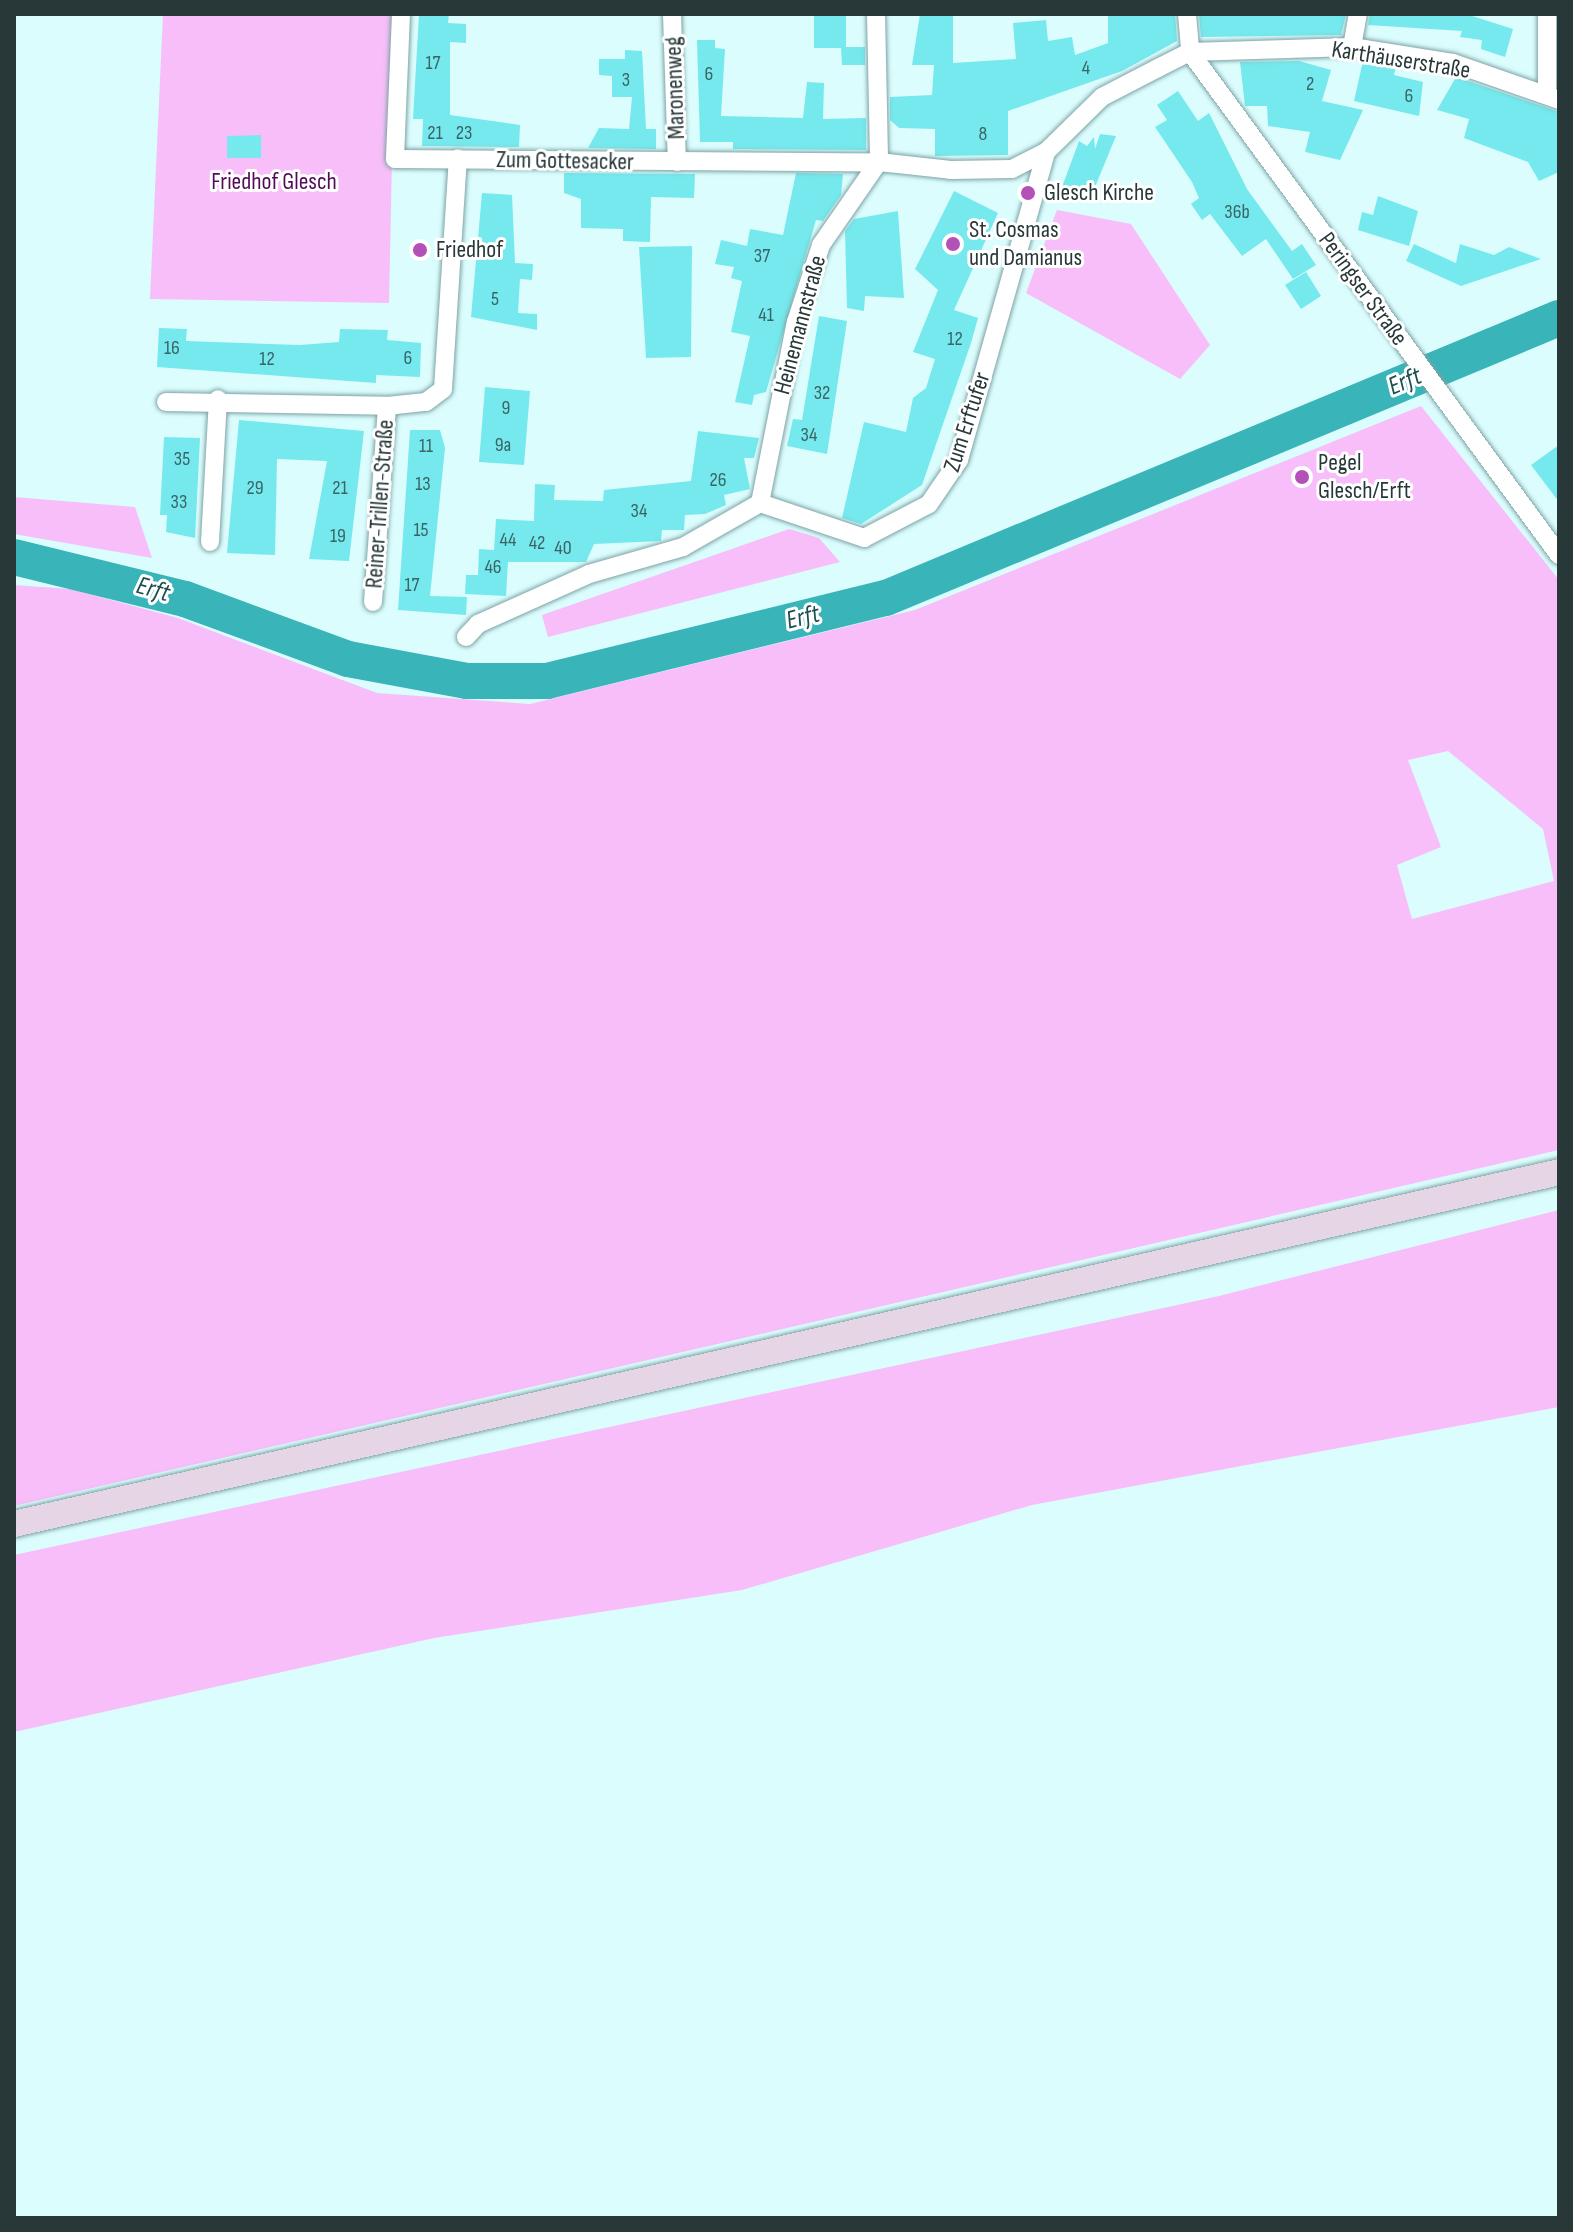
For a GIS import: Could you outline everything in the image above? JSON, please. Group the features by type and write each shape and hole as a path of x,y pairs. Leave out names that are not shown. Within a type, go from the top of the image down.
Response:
{"main road":[{"path":"14,1524 1559,1172"}],"street":[{"name":"Zum Gottesacker","path":"401,14 395,159 878,163 1012,169 1046,152"},
{"name":"Maronenweg","path":"672,14 677,162"},
{"path":"876,14 878,163"},
{"path":"1187,14 1190,52"},
{"path":"1352,47 1358,14"},
{"path":"1547,14 1553,97"},
{"name":"Karthäuserstraße","path":"1190,52 1352,47 1453,63 1553,97"},
{"name":"Zum Erftufer","path":"760,503 864,538 929,504 947,483 1046,152 1102,97 1190,52"},
{"name":"Peringser Straße","path":"1190,52 1559,555"},
{"name":"Reiner-Trillen-Straße","path":"166,402 218,399 387,406 426,402 443,389 458,158"},
{"name":"Heinemannstraße","path":"760,503 796,322 821,245 878,163"},
{"path":"210,542 218,399"},
{"name":"Reiner-Trillen-Straße","path":"373,602 387,406"},
{"path":"466,637 478,624 589,574 683,547 760,503"}],"green space":[{"name":"Friedhof Glesch","path":"163,14 395,14 389,303 150,299"},
{"path":"1057,210 1131,224 1210,345 1180,379 1026,293"},
{"path":"1421,406 1559,580 1559,1150 14,1506 14,585 70,589 178,618 377,693 530,704 915,610","holes":["1448,751 1543,829 1554,881 1412,919 1397,865 1441,847 1408,760"]},
{"path":"14,497 135,507 152,558 14,534"},
{"path":"789,529 819,538 840,562 548,637 542,615"},
{"path":"1559,1210 1559,1407 1032,1505 742,1590 434,1638 14,1732 14,1555 1219,1296"}],"building":[{"path":"419,14 449,14 448,23 466,24 466,43 450,42 450,115 520,125 519,147 422,146 423,119 413,119"},
{"path":"814,14 846,14 846,47 865,47 865,65 842,65 841,48 814,48"},
{"path":"920,14 953,14 953,63 1016,59 1013,23 1046,20 1048,41 1072,37 1075,55 1108,43 1108,14 1175,14 1177,41 1122,71 1008,111 1008,155 935,156 935,129 899,128 890,120 890,97 932,95 934,65 912,65"},
{"path":"1199,14 1346,14 1341,35 1201,37"},
{"path":"1370,14 1466,14 1513,29 1505,57 1481,49 1482,40 1460,37 1462,31 1368,25"},
{"path":"697,40 715,40 715,48 725,49 721,116 803,118 807,82 824,83 823,119 866,118 866,150 733,149 733,142 700,142"},
{"path":"625,50 642,51 646,129 656,129 656,149 588,148 599,128 629,129 632,97 612,97 612,76 599,75 599,59 625,59"},
{"path":"1299,61 1331,70 1322,101 1363,110 1340,160 1305,152 1310,132 1268,126 1267,106 1245,106 1240,62"},
{"path":"1363,61 1396,66 1394,75 1423,82 1419,116 1354,101"},
{"path":"1456,77 1559,112 1559,172 1539,181 1528,162 1464,138 1469,119 1437,110"},
{"path":"1178,91 1198,121 1209,113 1247,189 1292,251 1302,244 1316,265 1293,279 1266,239 1242,256 1210,214 1202,220 1191,204 1199,198 1192,182 1155,127 1167,120 1157,105"},
{"path":"1100,134 1116,136 1095,187 1087,183 1084,202 1058,198 1079,141 1087,146 1094,137 1095,149"},
{"path":"261,135 261,158 227,158 227,136"},
{"path":"564,173 695,174 694,198 651,197 650,242 623,241 623,229 581,228 581,199 564,193"},
{"path":"796,173 843,174 841,195 823,221 816,220 766,392 754,395 752,405 735,402 750,336 731,332 742,281 731,278 734,267 715,264 721,240 747,246 750,229 783,235"},
{"path":"954,191 998,213 954,310 978,318 922,485 861,524 842,518 864,422 906,432 913,398 926,388 935,359 913,352 938,290 915,269"},
{"path":"482,193 512,195 515,263 533,264 532,280 520,279 518,313 537,314 537,330 471,317"},
{"path":"1378,196 1418,211 1409,246 1358,230 1362,212 1373,215"},
{"path":"898,211 904,298 865,296 864,311 847,308 845,231 854,219"},
{"path":"1414,244 1456,263 1460,244 1494,255 1509,247 1541,259 1461,286 1406,261"},
{"path":"692,246 691,357 646,358 639,247"},
{"path":"1306,272 1321,296 1301,309 1285,285"},
{"path":"819,316 847,321 827,454 787,446 793,419 802,420"},
{"path":"159,328 187,329 186,341 300,345 339,342 340,329 388,330 387,340 421,343 420,377 376,375 376,383 157,367"},
{"path":"485,387 530,391 524,465 479,462"},
{"path":"239,420 364,431 349,561 309,559 327,461 277,459 275,555 227,553"},
{"path":"410,430 440,430 445,448 430,596 467,597 466,615 398,610"},
{"path":"698,431 759,438 754,458 744,458 750,489 724,495 726,505 705,514 685,515 684,530 662,530 661,541 594,544 586,562 508,562 506,596 465,594 466,575 478,575 479,549 494,550 496,519 534,521 535,484 555,485 554,500 603,501 604,490 691,481"},
{"path":"164,437 200,438 195,538 166,532 167,515 160,515"},
{"path":"1559,445 1559,502 1531,465"}],"waterway":[{"name":"Erft","path":"14,557 185,599 348,659 467,681 547,681 886,598 1559,318"}],"place":[{"name":"Glesch Kirche","path":"1028,193"},
{"name":"St. Cosmas und Damianus","path":"953,244"},
{"name":"Friedhof","path":"420,250"},
{"name":"Pegel Glesch/Erft","path":"1302,477"}]}
